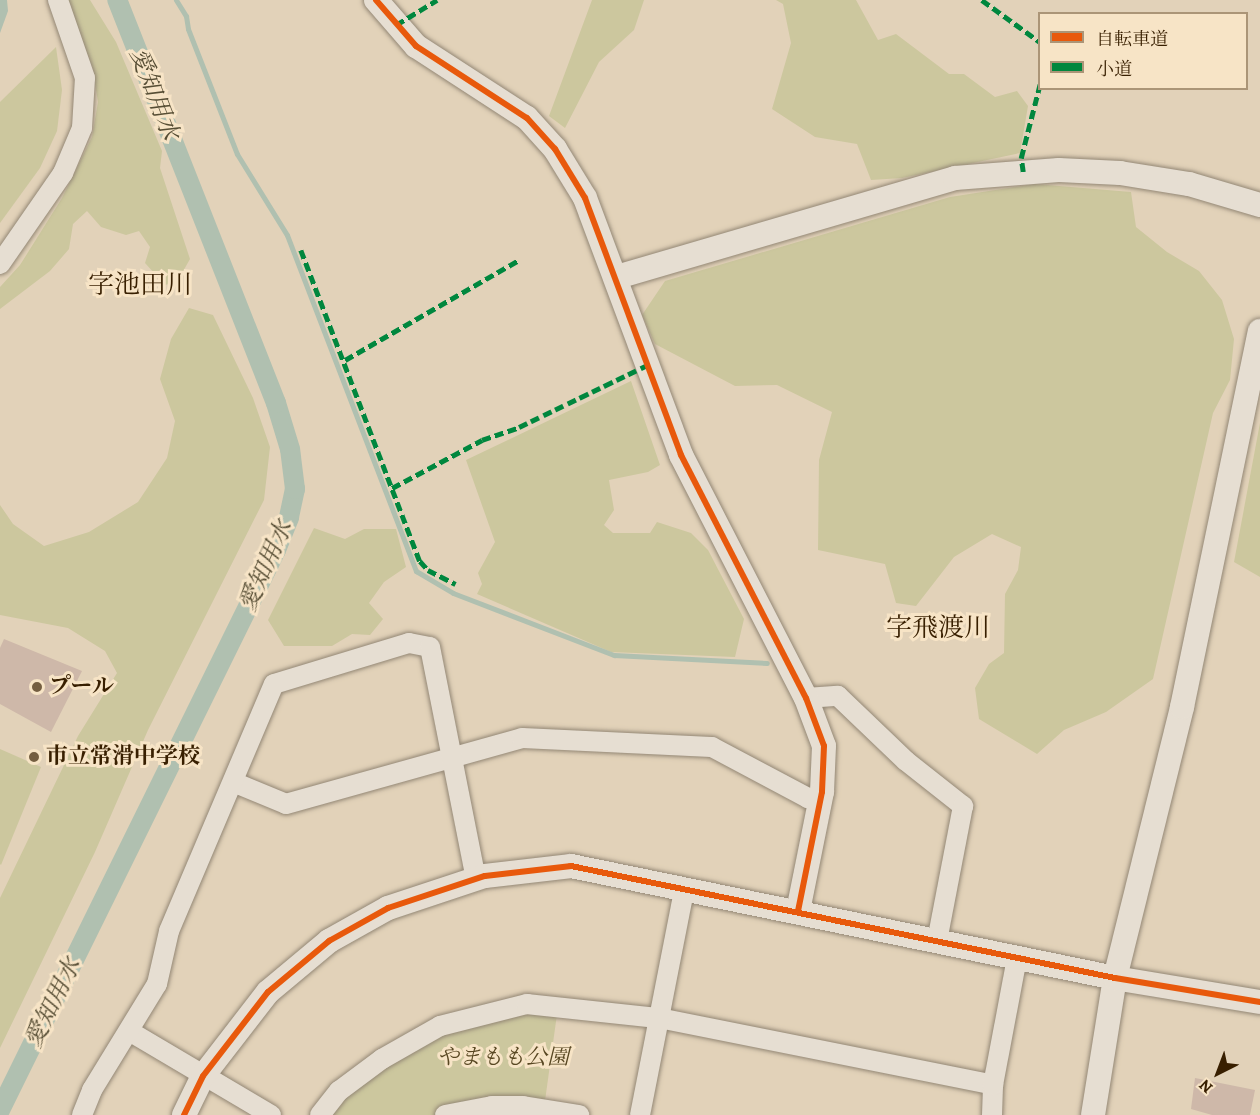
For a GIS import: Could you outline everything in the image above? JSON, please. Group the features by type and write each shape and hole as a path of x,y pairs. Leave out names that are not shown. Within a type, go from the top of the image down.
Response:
{"street":[{"path":"0,264 63,173 82,128 85,78 58,0"},
{"path":"376,0 416,46 504,100 543,134 569,169 585,198 618,277 681,455 806,698 824,746 820,800 798,911"},
{"path":"618,277 955,178 1059,170 1120,173 1189,184 1260,205"},
{"path":"1094,1115 1115,978 1182,707 1260,332"},
{"path":"82,1115 92,1090 157,984 169,931 274,684 409,643 430,647 476,879"},
{"path":"806,698 838,696 906,761 963,806 938,941"},
{"path":"232,782 286,804 522,738 712,747 808,798 820,800"},
{"path":"184,1115 204,1076 268,992 329,941 388,908 476,879 571,866 1115,978 1260,1002"},
{"path":"640,1115 684,891"},
{"path":"992,1115 993,1085 1017,958"},
{"path":"320,1115 339,1091 382,1059 440,1026 527,1004 659,1018 993,1085"},
{"path":"129,1031 272,1115"},
{"path":"445,1115 492,1106 523,1106 579,1115"}],"green space":[{"path":"66,0 90,0 116,42 162,151 160,168 190,259 177,282 165,285 145,263 150,247 139,231 126,235 101,227 87,211 73,224 69,249 50,271 0,309 0,287 20,265 62,198 92,137 98,102 92,66"},
{"path":"592,0 644,0 634,30 599,62 565,128 549,116"},
{"path":"776,0 856,0 878,40 896,34 949,74 964,74 995,97 1017,91 1028,106 1020,153 902,178 871,180 857,144 815,137 772,109 791,43 783,4"},
{"path":"56,47 62,90 57,131 40,168 0,223 0,102"},
{"path":"1035,184 1131,192 1136,227 1167,252 1199,271 1222,300 1234,339 1230,380 1213,413 1153,679 1106,712 1064,730 1037,754 979,719 975,688 989,664 1004,653 1005,594 1018,570 1021,547 992,534 954,557 916,606 896,603 885,564 818,550 819,460 832,412 777,385 735,386 655,344 642,315 665,281 950,197"},
{"path":"189,308 213,315 253,398 270,447 264,500 148,730 95,852 0,1048 0,898 78,736 117,673 105,651 68,628 0,615 0,505 13,524 44,546 89,532 138,502 167,458 175,421 160,379 171,339"},
{"path":"631,381 660,465 648,472 609,480 614,510 604,525 613,533 650,533 657,522 691,533 708,550 744,619 735,657 611,652 477,594 482,584 478,573 495,542 466,460"},
{"path":"1260,423 1260,577 1234,562"},
{"path":"314,528 345,539 364,529 396,529 406,567 384,582 369,603 383,619 370,635 352,634 332,646 284,646 268,620"},
{"path":"0,749 41,767 1,865 0,864"},
{"name":"やまもも公園","path":"558,1007 544,1108 445,1115 320,1115 440,1026"}],"shaded area":[{"path":"0,0 7,0 8,11 0,33"}],"building":[{"name":"プール","path":"4,639 82,671 51,732 0,704 0,648"},
{"path":"1195,1078 1255,1090 1250,1115 1212,1115 1191,1109"}],"waterway":[{"name":"愛知用水","path":"0,1110 276,550 289,517 295,489 290,449 276,403 117,0"},
{"path":"176,0 186,16 188,29 237,154 287,235 416,571 453,593 614,655 767,663"}],"marked path":[{"path":"396,25 437,0"},
{"path":"982,0 1038,41"},
{"path":"1023,172 1021,158 1038,90"},
{"path":"301,250 420,561 428,570 456,584"},
{"path":"345,360 519,260"},
{"path":"392,488 482,440 519,427 647,365"}],"cycle path":[{"path":"376,0 416,46 527,118 555,149 585,198 681,455 806,698 824,746 822,792 798,911"},
{"path":"184,1115 203,1076 268,992 329,941 388,908 485,876 571,866 1115,978 1260,1002"}],"place":[{"name":"プール","path":"37,687"},
{"name":"市立常滑中学校","path":"34,757"}],"district":[{"name":"字池田川","path":"140,285"},
{"name":"字飛渡川","path":"938,628"}]}
